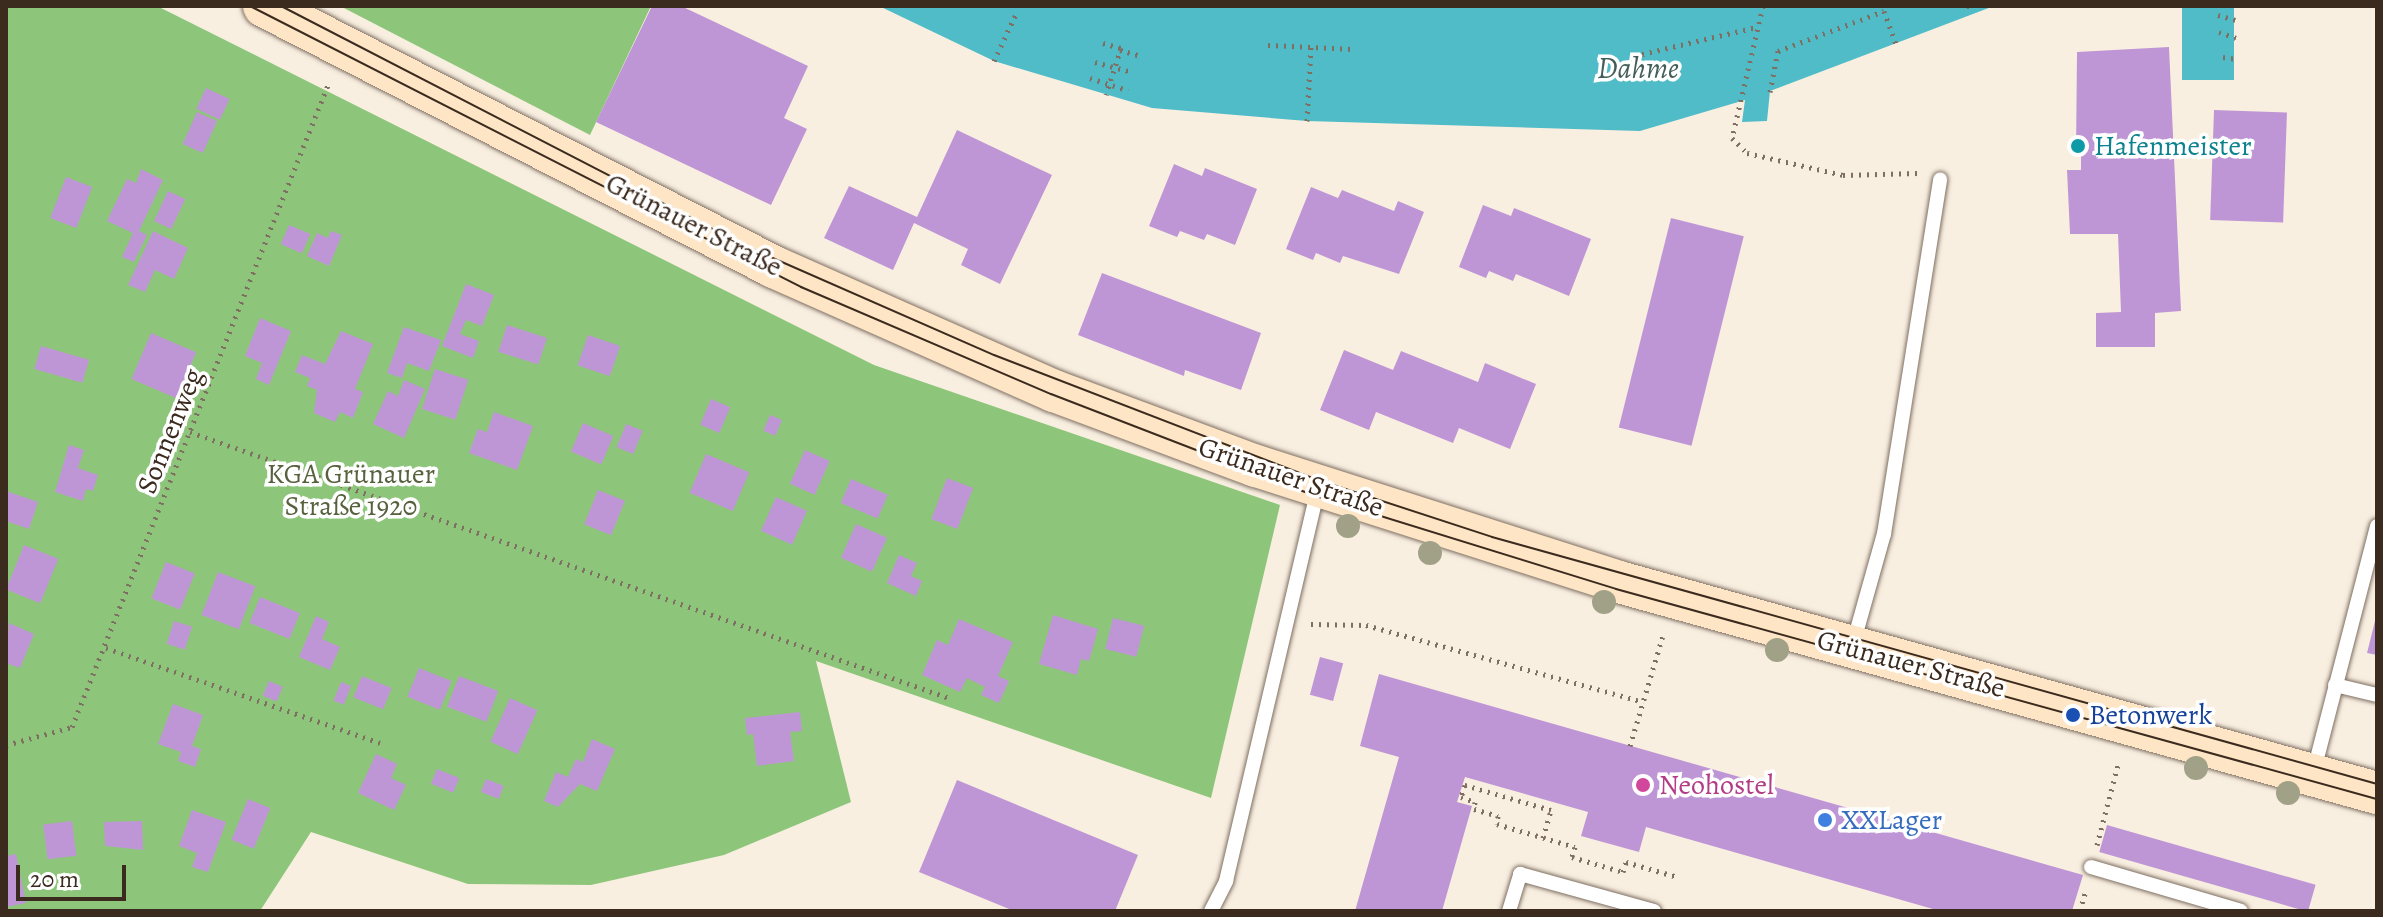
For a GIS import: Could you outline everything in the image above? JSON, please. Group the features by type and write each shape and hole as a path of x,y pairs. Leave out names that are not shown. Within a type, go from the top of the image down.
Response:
{"main road":[{"name":"Grünauer Straße","path":"264,6 774,267 1054,391 1318,489 1852,648 2377,793"}],"lane":[{"path":"1852,648 1884,534 1940,179"},
{"path":"1211,911 1226,881 1318,489"},
{"path":"2312,774 2377,526"},
{"path":"2335,685 2377,695"},
{"path":"2091,867 2241,911"},
{"path":"1509,911 1520,874 1654,911"}],"path":[{"path":"1763,6 1732,138 1747,153 1843,175 1930,173 1940,179"},
{"path":"1969,6 1971,13"},
{"path":"1770,92 1778,51 1884,11 1897,46"},
{"path":"994,61 1016,14"},
{"path":"2218,15 2235,20"},
{"path":"1642,54 1757,27"},
{"path":"2219,32 2236,38"},
{"path":"1103,43 1138,55"},
{"path":"1268,45 1353,49"},
{"path":"1307,121 1311,47"},
{"path":"1106,95 1120,50"},
{"path":"2223,57 2237,59"},
{"path":"1095,62 1133,72"},
{"path":"1090,78 1128,90"},
{"name":"Sonnenweg","path":"6,745 72,727 328,85"},
{"path":"190,432 949,698"},
{"path":"1286,617 1318,626 1366,625 1643,702"},
{"path":"1630,746 1663,635"},
{"path":"106,648 380,743"},
{"path":"2080,911 2118,765"},
{"path":"1543,838 1551,810 1465,785 1461,797 1475,802 1474,809 1498,816 1497,824 1543,838 1575,847 1572,857 1623,872 1626,862 1678,877"}],"green space":[{"name":"KGA Grünauer Straße 1920","path":"6,6 157,6 874,365 1280,505 1211,798 816,661 851,802 724,855 591,885 468,884 311,832 260,911 6,911"},
{"path":"340,6 651,6 590,135"}],"water":[{"name":"Dahme","path":"879,6 1994,6 1770,91 1767,121 1742,122 1745,100 1640,131 1307,121 1152,108 994,61"},
{"path":"2182,6 2234,6 2234,80 2182,80"}],"building":[{"path":"652,6 681,6 808,66 784,118 807,129 771,205 596,122"},
{"path":"2169,47 2181,311 2155,313 2155,347 2096,347 2096,313 2121,312 2118,234 2070,234 2067,170 2081,170 2081,152 2076,152 2077,52"},
{"path":"206,88 230,99 220,120 196,109"},
{"path":"2214,110 2287,113 2283,222 2210,220"},
{"path":"197,112 217,121 203,153 183,144"},
{"path":"957,130 1052,175 1000,284 961,265 968,249 914,223 893,270 824,238 849,186 917,217"},
{"path":"1174,164 1202,176 1205,168 1257,189 1235,245 1207,234 1204,240 1180,231 1177,237 1149,226"},
{"path":"141,169 163,180 139,231 147,235 134,262 122,257 133,233 107,221 127,179 136,183"},
{"path":"66,177 92,187 76,228 50,218"},
{"path":"1311,187 1338,198 1342,190 1394,211 1398,201 1424,212 1399,274 1343,256 1340,263 1316,253 1313,260 1286,249"},
{"path":"168,191 185,199 171,229 154,221"},
{"path":"1483,205 1511,216 1514,208 1591,239 1569,296 1516,274 1513,281 1489,271 1486,278 1459,267"},
{"path":"1671,218 1744,236 1692,446 1619,428"},
{"path":"289,225 310,234 302,253 281,244"},
{"path":"153,231 188,248 174,279 155,270 145,292 128,285"},
{"path":"331,231 342,235 329,266 307,256 317,233 328,238"},
{"path":"1102,273 1261,333 1241,390 1185,370 1184,376 1078,335"},
{"path":"466,284 494,295 482,326 466,320 460,334 479,341 473,358 442,346"},
{"path":"260,318 291,331 269,385 256,379 262,363 245,356"},
{"path":"507,325 547,338 538,365 498,352"},
{"path":"404,327 441,340 429,371 407,363 402,378 387,373"},
{"path":"341,331 373,344 355,389 363,392 353,418 340,412 335,422 314,413 317,390 307,386 310,378 295,372 302,355 325,364"},
{"path":"151,333 196,352 177,398 131,379"},
{"path":"588,335 620,346 610,376 578,365"},
{"path":"41,346 89,360 82,383 34,369"},
{"path":"1344,350 1393,370 1401,351 1478,382 1485,363 1536,384 1510,449 1459,428 1453,443 1376,412 1369,430 1320,410"},
{"path":"435,369 468,380 455,420 422,409"},
{"path":"404,380 425,389 404,438 373,424 388,391 398,396"},
{"path":"711,399 730,407 719,433 700,425"},
{"path":"494,412 533,426 517,470 469,453 478,429 487,432"},
{"path":"770,415 782,420 775,436 763,431"},
{"path":"583,423 613,436 601,464 571,452"},
{"path":"626,424 643,431 633,454 617,447"},
{"path":"69,445 84,450 78,468 98,475 93,491 86,489 83,501 55,492"},
{"path":"805,450 830,461 815,495 790,484"},
{"path":"706,454 749,472 733,511 690,493"},
{"path":"947,478 973,488 957,529 931,519"},
{"path":"851,479 888,495 878,519 841,503"},
{"path":"598,490 625,501 611,535 584,524"},
{"path":"6,491 38,502 29,529 6,521"},
{"path":"776,497 807,511 792,545 761,531"},
{"path":"856,524 887,538 872,572 841,558"},
{"path":"24,545 58,559 40,603 6,590"},
{"path":"899,555 917,563 911,576 922,581 916,596 887,583"},
{"path":"166,562 195,574 180,610 151,598"},
{"path":"218,572 255,586 239,629 202,615"},
{"path":"260,597 300,613 289,639 250,623"},
{"path":"1053,615 1098,629 1089,661 1081,659 1077,675 1039,664"},
{"path":"316,616 329,622 322,639 340,647 330,670 299,657"},
{"path":"2377,617 2377,655 2367,653"},
{"path":"1113,618 1144,626 1136,657 1105,649"},
{"path":"959,619 1013,642 998,676 1009,681 999,703 981,695 985,687 967,678 960,692 922,675 937,640 948,645"},
{"path":"174,621 192,627 185,650 167,644"},
{"path":"9,623 34,634 20,668 6,663"},
{"path":"1320,657 1343,663 1333,701 1310,695"},
{"path":"419,668 451,681 440,710 407,697"},
{"path":"1379,674 2083,875 2072,911 1940,911 1646,827 1639,852 1581,836 1588,812 1465,777 1457,802 1472,806 1442,911 1355,911 1399,757 1360,746"},
{"path":"362,676 392,688 383,709 353,697"},
{"path":"459,676 498,691 486,722 447,707"},
{"path":"269,681 283,687 277,702 263,696"},
{"path":"341,682 351,686 344,705 334,701"},
{"path":"510,698 537,710 518,754 490,742"},
{"path":"173,704 203,715 192,746 201,749 195,767 178,761 181,752 158,744"},
{"path":"800,712 802,731 790,732 794,761 757,766 753,734 747,735 745,718"},
{"path":"592,739 615,749 597,791 580,784 558,807 544,801 556,772 568,777 576,759 583,762"},
{"path":"376,754 397,764 391,778 406,785 394,810 358,793"},
{"path":"437,769 459,778 453,793 431,784"},
{"path":"486,779 504,786 499,799 481,792"},
{"path":"957,780 1138,855 1115,911 1014,911 919,872"},
{"path":"248,799 270,808 254,849 232,840"},
{"path":"192,810 226,822 208,872 192,867 197,853 179,846"},
{"path":"72,821 76,856 47,859 43,825"},
{"path":"142,821 143,850 105,846 104,822"},
{"path":"2107,825 2316,885 2308,911 2305,911 2099,852"},
{"path":"16,854 26,903 6,907 6,856"}],"tram line":[{"path":"250,6 801,287 1051,394 1316,496 1616,589 2377,799"},
{"path":"281,6 721,233"},
{"path":"750,248 994,355 1318,480 1492,537 2377,784"}],"place":[{"name":"Hafenmeister","path":"2078,146"},
{"name":"Betonwerk","path":"2073,715"},
{"name":"Neohostel","path":"1643,785"},
{"name":"XXLager","path":"1825,820"}]}
